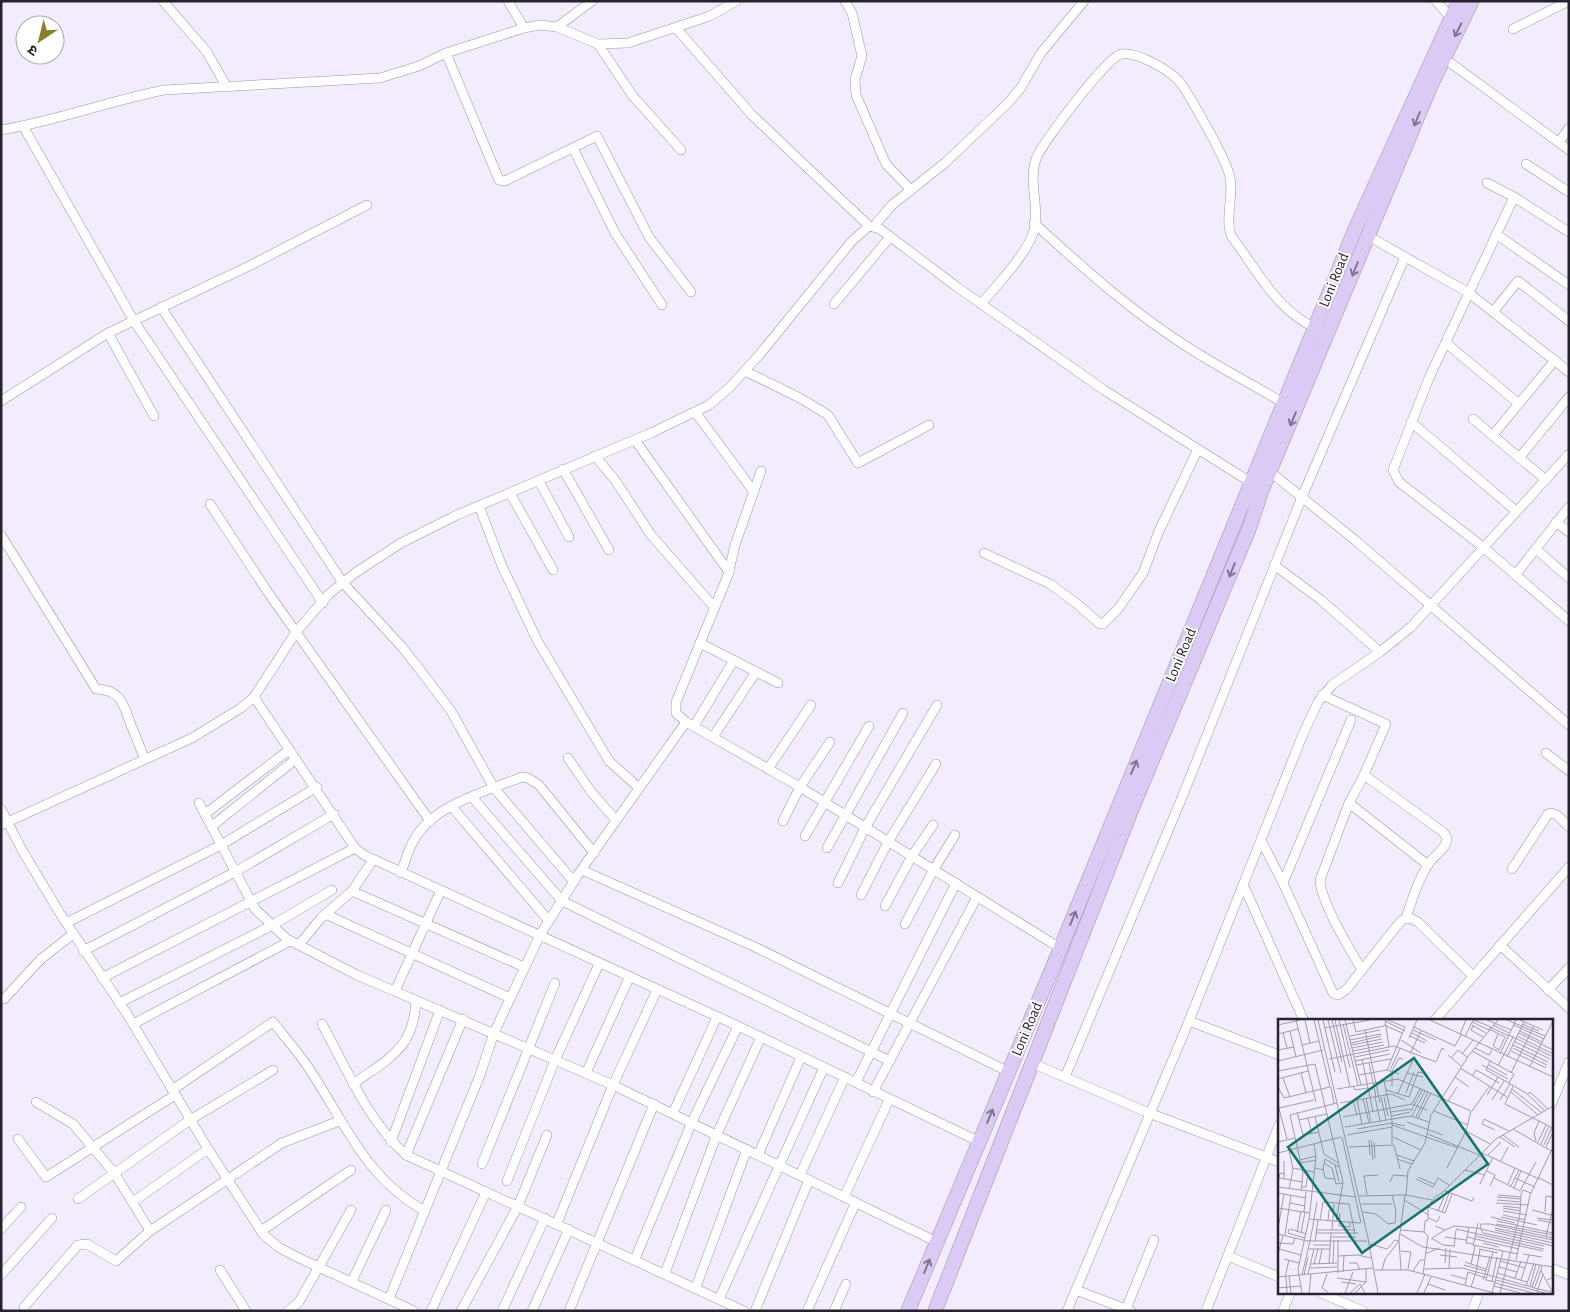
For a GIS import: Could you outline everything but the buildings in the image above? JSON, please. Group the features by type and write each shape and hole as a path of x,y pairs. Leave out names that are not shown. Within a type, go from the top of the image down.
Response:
{"highway":[{"name":"Loni Road","path":"1265,468 1285,404 1360,218 1459,1"},
{"name":"Loni Road","path":"908,1311 980,1142 1144,744 1265,468 1330,332 1368,236 1444,58 1472,1"},
{"name":"Loni Road","path":"935,1311 1157,750 1241,547 1257,486"},
{"path":"1144,744 1157,750"},
{"path":"1052,969 1068,975"}],"street":[{"path":"163,1 206,52 226,86"},
{"path":"508,1 524,28"},
{"path":"557,26 592,1"},
{"path":"1,130 164,90 380,78 419,66 446,53 524,28 540,25 557,26 598,44 634,42 716,13 736,1"},
{"path":"845,1 852,13 862,56 854,79 856,95 886,164 911,190"},
{"path":"5,824 197,736 241,708 254,697 296,632 329,594 401,543 479,506 696,412 719,397 745,371 852,242 872,226 892,205 946,162 1015,96 1041,54 1084,1"},
{"path":"1436,1 1451,18"},
{"path":"1513,29 1569,1"},
{"path":"676,28 752,115 872,226 1104,390 1257,486"},
{"path":"598,44 632,95 681,150"},
{"path":"446,53 499,180 505,181 597,136 649,238 691,292"},
{"path":"981,304 1024,250 1034,230 1033,169 1044,143 1093,80 1116,55 1126,54 1160,66 1182,85 1228,170 1231,194 1229,226 1232,236 1282,306 1315,328 1330,332"},
{"path":"1444,58 1569,150"},
{"path":"22,126 134,321 323,603"},
{"path":"1559,142 1569,128"},
{"path":"573,148 615,233 662,304"},
{"path":"1526,164 1569,192"},
{"path":"1487,183 1514,197 1569,232"},
{"path":"1514,197 1410,422 1394,463 1394,476 1483,547 1569,621"},
{"path":"1,400 108,333 367,205"},
{"path":"1034,224 1149,321 1187,347 1285,404"},
{"path":"1496,234 1569,285"},
{"path":"1368,236 1469,294 1569,372"},
{"path":"834,304 890,237"},
{"path":"1065,1077 1183,795 1302,497 1405,258"},
{"path":"1493,312 1518,280 1569,321"},
{"path":"161,307 343,583 403,648 441,697 494,788 574,882"},
{"path":"108,333 154,416"},
{"path":"1446,343 1518,403"},
{"path":"1492,435 1555,360"},
{"path":"745,371 800,398 828,415 858,463 929,425"},
{"path":"1519,458 1569,397"},
{"path":"696,412 754,492"},
{"path":"1473,419 1546,480"},
{"path":"1410,422 1516,512"},
{"path":"635,440 729,572"},
{"path":"984,553 1050,584 1076,602 1100,624 1103,624 1118,609 1143,573 1159,531 1198,449"},
{"path":"1067,1311 1188,1020 1303,734 1322,695 1332,685 1401,636 1432,606 1483,547 1569,454"},
{"path":"595,456 615,480 651,536 714,607"},
{"path":"1265,468 1432,606 1569,725"},
{"path":"563,470 608,550"},
{"path":"761,471 735,545 729,572 674,708 676,713 690,724 800,787 1060,948"},
{"path":"539,481 569,537"},
{"path":"510,493 554,570"},
{"path":"210,504 296,632 430,821"},
{"path":"479,506 502,566 537,640 608,761 638,787"},
{"path":"1515,575 1569,507"},
{"path":"1556,522 1569,532"},
{"path":"1,535 96,689 107,690 116,694 124,703 145,759"},
{"path":"1536,549 1569,578"},
{"path":"1274,565 1320,600 1380,652"},
{"path":"700,642 778,683"},
{"path":"389,1299 480,1075 494,1033 540,935 638,787 690,724 734,660"},
{"path":"713,738 756,672"},
{"path":"1322,695 1386,724 1364,775 1349,803 1322,874 1321,885 1344,938 1362,970"},
{"path":"254,697 355,848 373,860 738,1026 980,1142"},
{"path":"768,769 811,705"},
{"path":"838,884 865,828 937,705"},
{"path":"827,848 903,713"},
{"path":"1283,883 1351,720"},
{"path":"804,836 868,726"},
{"path":"783,821 800,787 830,742"},
{"path":"205,814 289,750"},
{"path":"1546,753 1569,771"},
{"path":"568,758 592,793 616,820"},
{"path":"212,826 296,759"},
{"path":"861,895 888,842 936,764"},
{"path":"1261,840 1283,883 1333,993 1342,994 1396,927 1406,918 1428,865 1445,845 1445,835 1364,775"},
{"path":"401,873 416,836 430,821 472,797 522,778 533,781 594,853"},
{"path":"66,924 221,844 316,787"},
{"path":"472,797 562,901 890,1061"},
{"path":"199,803 251,901 271,926 295,943 334,964 613,1084 937,1242"},
{"path":"1349,803 1428,865"},
{"path":"452,807 549,920"},
{"path":"1,809 5,824 66,924 133,1024 227,1180 262,1231 278,1247 414,1311"},
{"path":"83,951 235,872 334,814"},
{"path":"1512,869 1548,814 1557,815 1569,827"},
{"path":"885,906 912,856 933,825"},
{"path":"905,924 934,869 955,835"},
{"path":"102,978 355,848"},
{"path":"133,1024 295,943 352,890 373,860"},
{"path":"1436,1019 1569,867"},
{"path":"582,870 755,947 891,1012 1009,1072"},
{"path":"856,1082 956,883"},
{"path":"1243,884 1303,1019"},
{"path":"119,1003 271,926 332,890"},
{"path":"352,890 524,967"},
{"path":"395,991 441,890"},
{"path":"873,1092 977,897"},
{"path":"325,914 510,998"},
{"path":"1406,918 1418,922 1473,976"},
{"path":"4,999 40,959 73,934"},
{"path":"1500,945 1569,1008"},
{"path":"507,1181 555,1060 600,964"},
{"path":"1548,990 1569,968"},
{"path":"586,1073 629,978"},
{"path":"482,1164 527,1048 555,983"},
{"path":"557,1223 613,1084 657,990"},
{"path":"353,1084 403,1046 414,1024 416,1000"},
{"path":"391,1142 440,1010"},
{"path":"673,1113 717,1017"},
{"path":"406,1155 463,1019"},
{"path":"1188,1020 1278,1055"},
{"path":"18,1139 46,1177 273,1022 306,1064 339,1121 370,1163 396,1192 425,1211"},
{"path":"322,1024 353,1084 391,1142 406,1155 696,1287 744,1311"},
{"path":"635,1259 692,1122 738,1026"},
{"path":"664,1273 717,1134 761,1037"},
{"path":"758,1154 801,1056"},
{"path":"1552,1100 1569,1062"},
{"path":"1034,1064 1149,1113 1278,1162"},
{"path":"719,1299 824,1067"},
{"path":"78,1199 190,1120 272,1070"},
{"path":"800,1175 845,1077"},
{"path":"844,1197 889,1100"},
{"path":"36,1102 73,1124 115,1174 150,1231"},
{"path":"569,1311 654,1104"},
{"path":"24,1307 78,1245 87,1244 116,1261 150,1231 282,1143 339,1121"},
{"path":"1206,1311 1278,1128"},
{"path":"461,1311 518,1206 547,1135"},
{"path":"137,1199 208,1149"},
{"path":"696,1287 747,1149"},
{"path":"262,1231 351,1170"},
{"path":"755,1311 809,1180"},
{"path":"431,1311 486,1192"},
{"path":"807,1311 856,1202"},
{"path":"1,1229 20,1207"},
{"path":"288,1311 299,1302 350,1210"},
{"path":"352,1281 386,1210"},
{"path":"1,1275 52,1218"},
{"path":"502,1311 546,1218"},
{"path":"532,1311 570,1229"},
{"path":"1076,1290 1129,1310 1154,1240"},
{"path":"1228,1256 1278,1277"},
{"path":"1552,1268 1569,1275"},
{"path":"220,1270 246,1311"},
{"path":"834,1311 846,1284"},
{"path":"1283,1311 1290,1294"},
{"path":"1324,1294 1363,1311"},
{"path":"1472,1311 1479,1294"}]}
